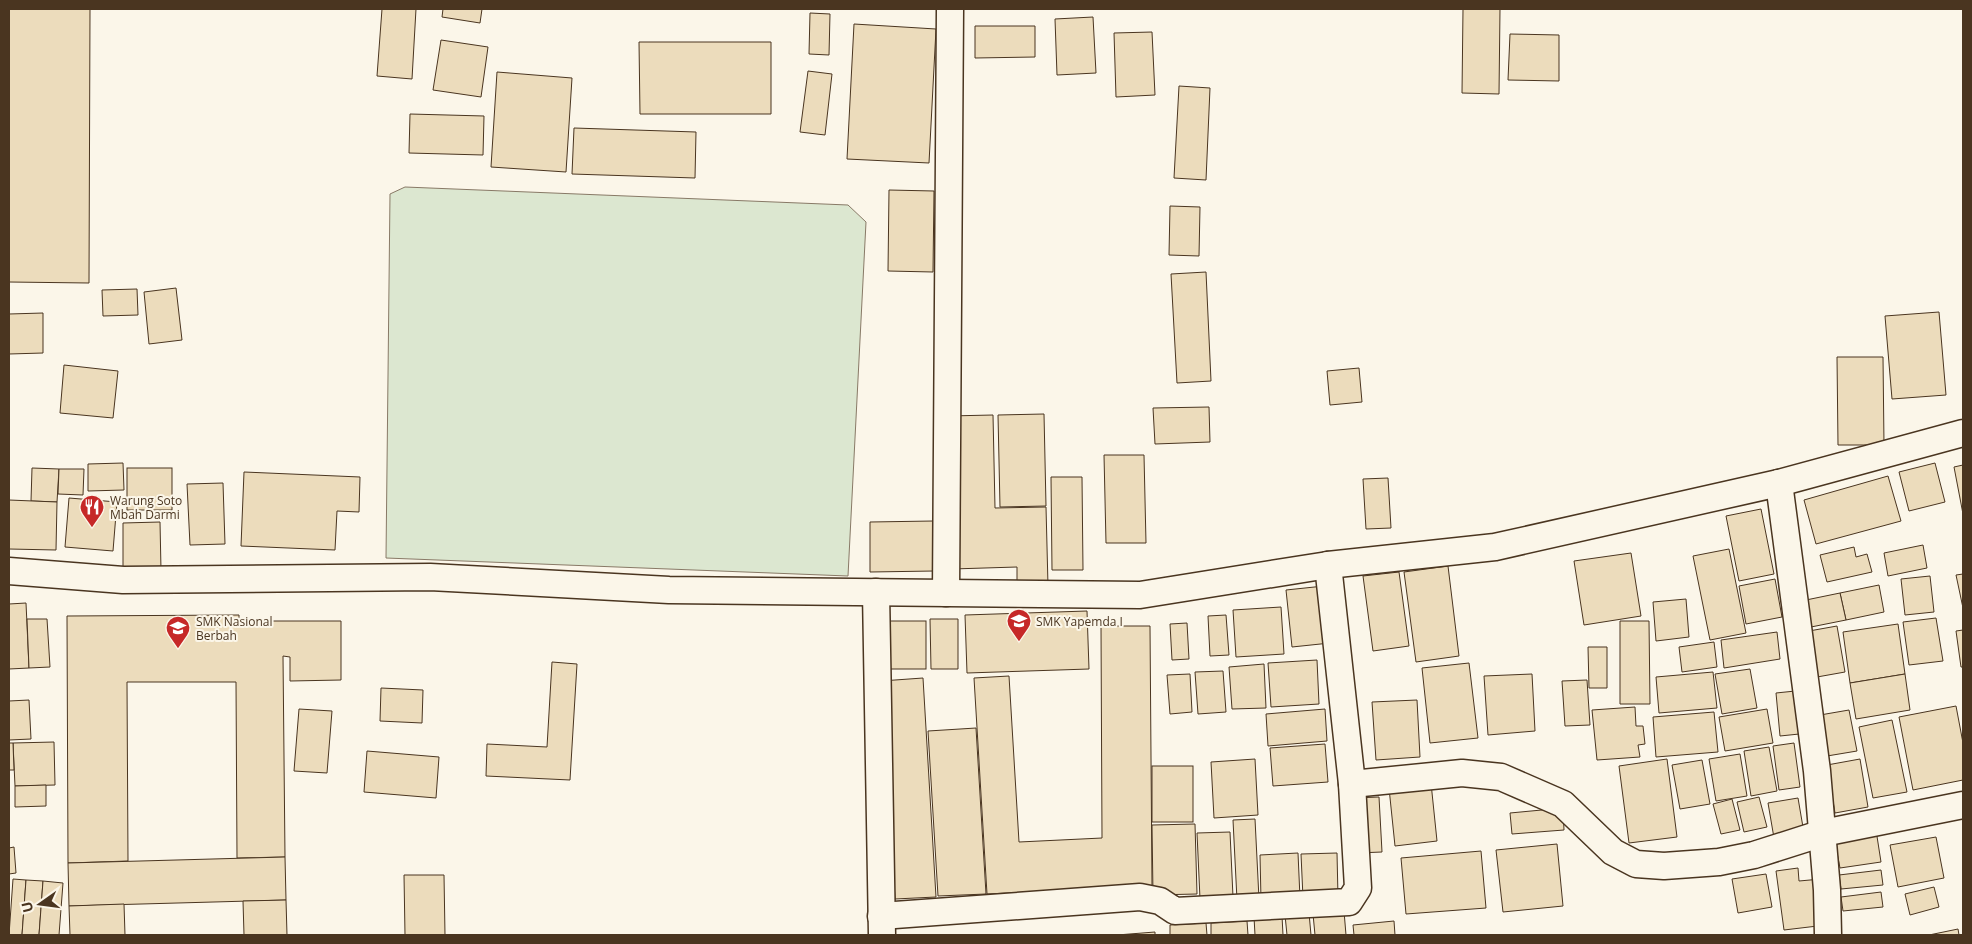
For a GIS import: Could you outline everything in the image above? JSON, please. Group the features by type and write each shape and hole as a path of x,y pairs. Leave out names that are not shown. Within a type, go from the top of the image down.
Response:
{"street":[{"path":"946,593 950,9"},
{"path":"9,571 123,580 430,577 669,590 1140,595 1328,564 1495,547 1779,482 1963,433"},
{"path":"1779,482 1823,833 1828,935"},
{"path":"876,592 881,926 1140,897 1160,901 1175,911 1349,902 1354,898 1358,888 1352,784 1328,564"},
{"path":"1352,784 1462,773 1501,777 1564,804 1613,852 1636,864 1664,866 1719,862 1754,855 1823,833 1963,805"}],"green space":[{"path":"405,187 848,205 866,222 848,576 386,558 390,194"}],"building":[{"path":"9,9 90,9 89,283 9,282"},
{"path":"382,9 416,9 412,79 377,76"},
{"path":"443,9 482,9 480,23 442,17"},
{"path":"1463,9 1500,9 1499,94 1462,93"},
{"path":"810,13 830,14 829,55 809,54"},
{"path":"1093,17 1096,73 1057,75 1055,19"},
{"path":"854,24 936,29 929,163 847,159"},
{"path":"975,26 1035,26 1035,57 975,58"},
{"path":"1152,32 1155,95 1116,97 1114,33"},
{"path":"1510,34 1559,35 1559,81 1508,80"},
{"path":"441,40 488,47 481,97 433,90"},
{"path":"639,42 771,42 771,114 640,114"},
{"path":"808,71 832,74 825,135 800,132"},
{"path":"497,72 572,78 566,172 491,167"},
{"path":"1179,86 1210,88 1206,180 1174,178"},
{"path":"410,114 484,116 483,155 409,153"},
{"path":"574,128 696,132 695,178 572,174"},
{"path":"889,190 934,191 933,272 888,271"},
{"path":"1170,206 1200,207 1199,256 1169,255"},
{"path":"1206,272 1211,381 1177,383 1171,274"},
{"path":"176,288 182,340 149,344 144,292"},
{"path":"137,289 138,315 103,316 102,290"},
{"path":"1939,312 1946,395 1892,399 1885,316"},
{"path":"43,313 43,353 9,354 9,314"},
{"path":"1837,357 1883,357 1884,445 1838,445"},
{"path":"64,365 118,371 113,418 60,413"},
{"path":"1359,368 1362,402 1330,405 1327,371"},
{"path":"1209,407 1210,442 1155,444 1153,408"},
{"path":"1044,414 1046,506 1000,507 998,415"},
{"path":"993,415 995,508 1046,507 1048,586 1017,587 1017,567 952,569 948,416"},
{"path":"1104,455 1144,455 1146,543 1106,543"},
{"path":"123,463 124,490 88,491 88,464"},
{"path":"1935,463 1945,502 1909,511 1899,472"},
{"path":"1963,465 1963,514 1954,467"},
{"path":"32,468 59,469 57,502 31,501"},
{"path":"127,468 172,468 172,510 127,510"},
{"path":"59,469 84,469 83,495 58,494"},
{"path":"244,472 360,477 359,512 337,511 335,550 241,546"},
{"path":"1888,476 1901,521 1816,544 1804,500"},
{"path":"1051,477 1082,477 1083,570 1052,570"},
{"path":"1388,478 1391,528 1366,529 1363,479"},
{"path":"223,483 225,544 190,545 187,484"},
{"path":"69,498 117,502 113,551 65,547"},
{"path":"9,500 57,502 56,550 9,549"},
{"path":"1761,509 1774,574 1739,581 1726,516"},
{"path":"933,521 934,571 870,572 870,522"},
{"path":"160,522 161,570 123,570 123,523"},
{"path":"1923,545 1927,568 1888,576 1884,553"},
{"path":"1854,547 1856,557 1867,554 1872,572 1827,582 1820,555"},
{"path":"1729,549 1746,633 1710,640 1693,556"},
{"path":"1631,553 1641,616 1584,625 1574,561"},
{"path":"1448,566 1459,656 1416,662 1404,572"},
{"path":"1399,572 1409,646 1373,651 1363,576"},
{"path":"1963,574 1963,608 1956,575"},
{"path":"1930,576 1934,612 1905,615 1901,579"},
{"path":"1775,579 1782,617 1746,624 1739,586"},
{"path":"1879,585 1884,612 1846,620 1840,593"},
{"path":"1324,586 1330,643 1292,647 1286,590"},
{"path":"1840,593 1846,620 1811,627 1806,600"},
{"path":"1686,599 1689,637 1656,641 1653,602"},
{"path":"26,603 29,668 9,669 9,604"},
{"path":"1281,607 1284,654 1236,657 1233,610"},
{"path":"1087,611 1089,669 967,673 965,615"},
{"path":"239,615 239,621 341,621 341,680 290,681 290,657 283,656 285,857 237,858 236,682 127,682 128,861 68,863 67,616"},
{"path":"1226,615 1229,655 1210,656 1208,616"},
{"path":"1936,618 1943,661 1909,665 1903,622"},
{"path":"27,619 47,619 50,667 29,668"},
{"path":"930,619 958,619 958,669 931,669"},
{"path":"884,621 926,621 926,669 884,669"},
{"path":"1620,621 1649,621 1650,704 1620,704"},
{"path":"1187,623 1189,659 1172,660 1170,624"},
{"path":"1898,624 1905,674 1850,683 1843,632"},
{"path":"1101,626 1150,626 1152,886 987,894 974,678 1009,676 1019,842 1102,838"},
{"path":"1837,626 1845,672 1817,677 1809,631"},
{"path":"1963,630 1963,667 1961,667 1956,631"},
{"path":"1777,632 1780,659 1724,668 1721,640"},
{"path":"1714,642 1717,667 1682,672 1679,647"},
{"path":"1588,647 1607,647 1607,688 1589,688"},
{"path":"1317,660 1319,704 1271,707 1268,663"},
{"path":"552,662 577,664 570,780 486,776 487,744 547,747"},
{"path":"1469,663 1478,738 1430,743 1422,668"},
{"path":"1264,664 1266,708 1232,709 1229,667"},
{"path":"1750,669 1757,708 1722,714 1715,674"},
{"path":"1223,671 1226,712 1198,714 1195,672"},
{"path":"1713,672 1717,708 1659,713 1656,677"},
{"path":"1190,674 1192,712 1170,714 1167,675"},
{"path":"1532,674 1535,731 1488,735 1484,676"},
{"path":"1905,674 1910,710 1856,719 1850,683"},
{"path":"923,678 936,897 895,899 881,681"},
{"path":"1587,680 1590,725 1565,726 1562,681"},
{"path":"381,688 423,690 422,723 380,721"},
{"path":"1805,690 1809,733 1780,736 1776,693"},
{"path":"29,700 31,739 9,740 9,701"},
{"path":"1417,700 1420,757 1376,760 1372,702"},
{"path":"1956,706 1963,743 1963,780 1913,790 1899,717"},
{"path":"1635,707 1636,726 1643,726 1645,744 1638,745 1640,757 1597,760 1592,710"},
{"path":"299,709 332,711 327,773 294,771"},
{"path":"1325,709 1327,741 1268,746 1266,714"},
{"path":"1767,709 1773,743 1725,751 1719,717"},
{"path":"1849,710 1857,751 1827,756 1820,715"},
{"path":"1714,712 1718,752 1656,757 1653,717"},
{"path":"1892,720 1907,792 1873,798 1859,727"},
{"path":"976,728 986,894 938,896 928,731"},
{"path":"54,742 55,785 15,786 13,743"},
{"path":"9,743 13,743 14,770 9,770"},
{"path":"1794,743 1800,787 1779,790 1773,746"},
{"path":"1325,744 1328,782 1273,786 1270,748"},
{"path":"1769,747 1777,791 1751,796 1744,751"},
{"path":"367,751 439,757 436,798 364,792"},
{"path":"1740,754 1747,796 1716,801 1709,759"},
{"path":"1255,759 1258,815 1214,818 1211,762"},
{"path":"1667,759 1677,837 1629,843 1619,766"},
{"path":"1860,759 1868,807 1835,813 1827,765"},
{"path":"1702,760 1710,804 1680,809 1672,765"},
{"path":"1152,766 1193,766 1193,822 1152,822"},
{"path":"1431,783 1437,841 1395,846 1389,788"},
{"path":"46,785 46,806 15,807 15,786"},
{"path":"1379,797 1382,852 1357,853 1354,798"},
{"path":"1759,797 1767,827 1744,832 1737,802"},
{"path":"1798,798 1804,833 1774,838 1768,803"},
{"path":"1732,799 1740,830 1721,834 1713,804"},
{"path":"1563,808 1564,830 1512,834 1510,813"},
{"path":"1255,819 1259,899 1237,900 1233,820"},
{"path":"1195,824 1197,894 1153,895 1152,825"},
{"path":"1876,830 1881,862 1840,868 1834,837"},
{"path":"1230,832 1233,897 1200,899 1197,833"},
{"path":"1936,837 1944,878 1898,887 1890,845"},
{"path":"1557,844 1563,906 1503,912 1496,850"},
{"path":"14,847 16,873 9,874 9,848"},
{"path":"1481,851 1486,908 1406,914 1401,858"},
{"path":"1298,853 1300,898 1261,900 1260,855"},
{"path":"1337,853 1338,897 1303,898 1301,854"},
{"path":"285,857 286,900 69,906 68,863"},
{"path":"1798,868 1799,881 1821,879 1826,925 1784,930 1776,871"},
{"path":"1881,870 1883,885 1841,889 1839,875"},
{"path":"1766,874 1772,907 1738,913 1732,879"},
{"path":"404,875 444,875 445,935 405,935"},
{"path":"13,879 26,880 22,935 9,935"},
{"path":"26,880 43,881 39,935 22,935"},
{"path":"43,881 63,883 59,935 39,935"},
{"path":"1934,887 1939,907 1910,915 1905,894"},
{"path":"1881,892 1883,907 1843,911 1841,897"},
{"path":"286,900 287,935 244,935 243,901"},
{"path":"124,904 125,935 70,935 69,906"},
{"path":"1344,911 1346,935 1315,935 1313,914"},
{"path":"1309,913 1311,935 1287,935 1285,915"},
{"path":"1282,916 1283,935 1255,935 1254,917"},
{"path":"1247,921 1248,935 1211,935 1211,923"},
{"path":"1394,921 1395,935 1354,935 1353,925"},
{"path":"1206,923 1207,935 1170,935 1170,925"},
{"path":"1958,929 1959,935 1929,935"},
{"path":"1155,932 1155,935 1117,935"}],"place":[{"name":"Warung Soto Mbah Darmi","path":"92,528"},
{"name":"SMK Yapemda I","path":"1019,642"},
{"name":"SMK Nasional Berbah","path":"178,649"}]}
